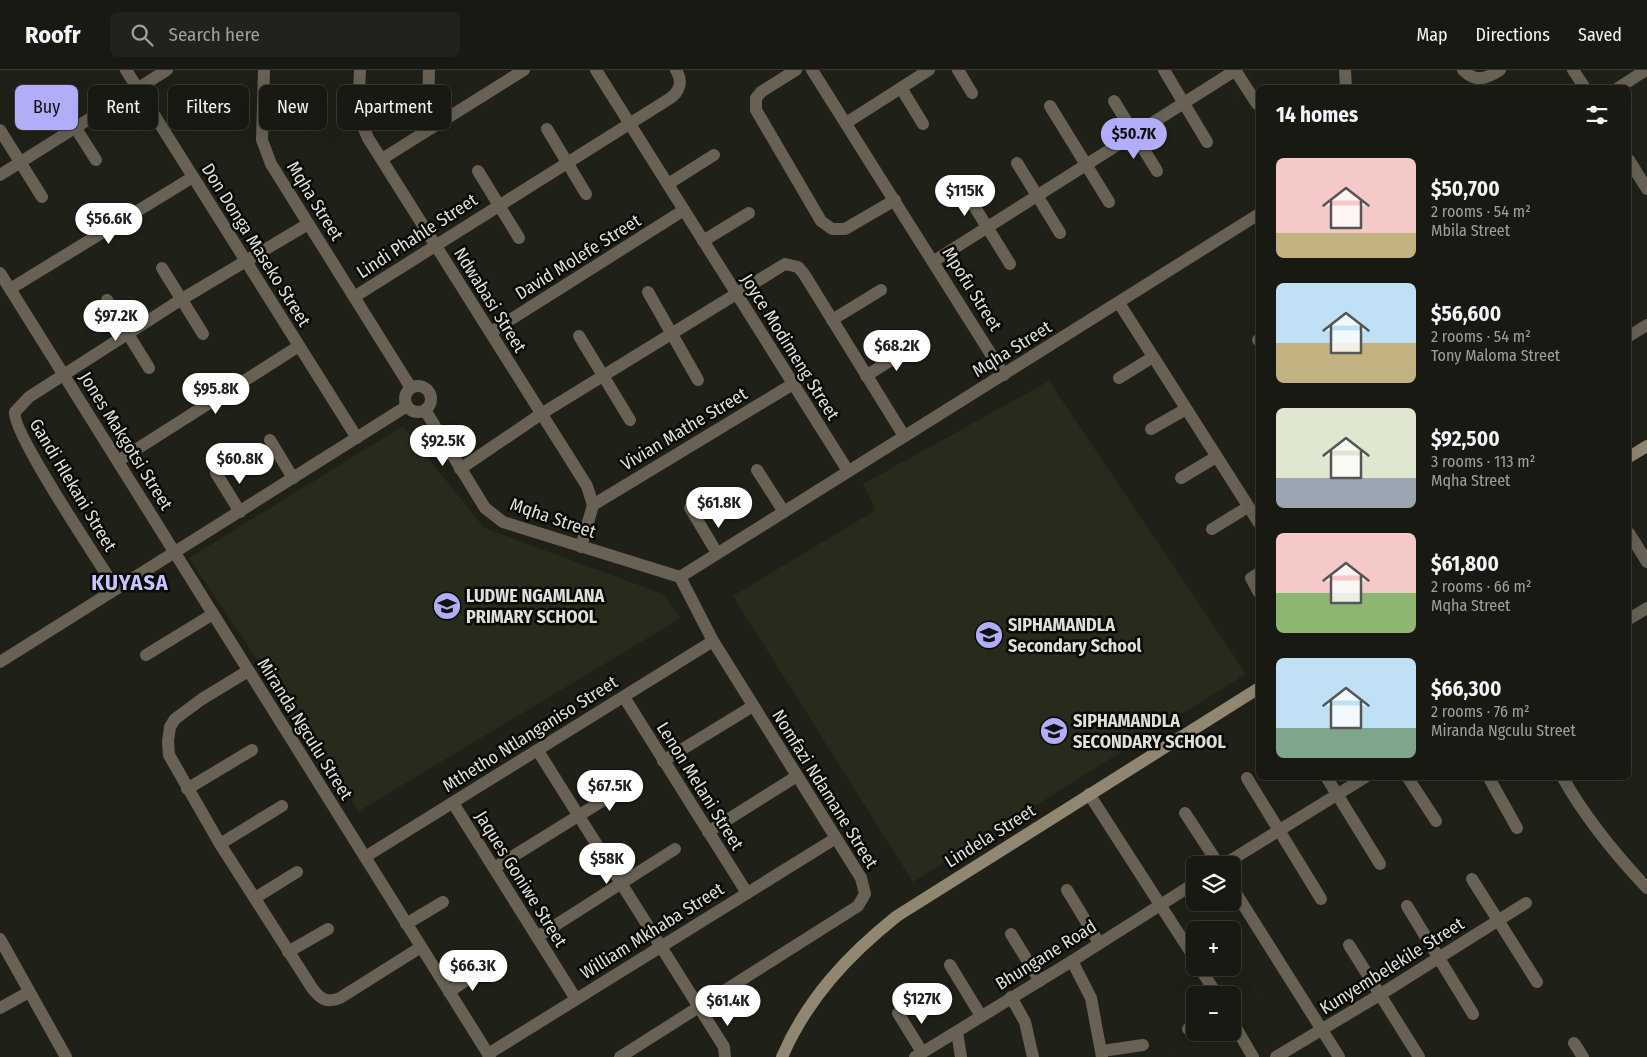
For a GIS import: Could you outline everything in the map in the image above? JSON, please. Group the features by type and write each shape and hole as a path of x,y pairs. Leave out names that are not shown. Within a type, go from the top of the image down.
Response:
{"street":[{"name":"Don Donga Maseko Street","path":"126,70 135,85"},
{"path":"142,85 167,70"},
{"name":"Mqha Street","path":"264,70 262,140 271,164 412,388"},
{"name":"Ndwabasi Street","path":"360,70 358,104 360,122 587,486 592,505"},
{"path":"429,70 429,85"},
{"path":"451,116 524,70"},
{"name":"Joyce Modimeng Street","path":"596,70 848,471"},
{"name":"Lindi Phahle Street","path":"354,297 499,204 674,96 680,81 676,70"},
{"path":"796,70 760,92 756,98 756,110 822,220 832,228 845,229 895,200"},
{"name":"Mpofu Street","path":"812,70 1004,375"},
{"path":"846,123 929,70"},
{"path":"958,70 972,94"},
{"path":"1164,70 1207,142"},
{"path":"934,261 1236,70 1256,102"},
{"path":"1345,70 1346,85"},
{"path":"1463,70 1474,78 1481,80 1500,70"},
{"path":"1573,70 1583,85"},
{"path":"1623,85 1646,70"},
{"path":"901,88 923,124"},
{"path":"1114,101 1158,171"},
{"path":"1050,106 1109,202"},
{"name":"Don Donga Maseko Street","path":"158,121 357,438"},
{"path":"547,129 586,194"},
{"path":"0,130 42,197"},
{"path":"0,175 70,130"},
{"path":"77,130 96,160"},
{"path":"382,159 428,130"},
{"path":"668,184 714,154"},
{"path":"1017,163 1060,233"},
{"path":"1631,163 1645,182"},
{"name":"Lindi Phahle Street","path":"478,171 519,238"},
{"path":"10,289 193,177"},
{"path":"966,193 1010,264"},
{"name":"David Molefe Street","path":"491,332 684,210"},
{"path":"703,241 749,213"},
{"name":"Mqha Street","path":"425,410 485,508 493,516 519,527 680,577 1256,216"},
{"name":"Gandi Hlekani Street","path":"116,589 30,450 15,421 15,412 23,401 127,334 245,260 308,224"},
{"path":"460,469 541,414 672,335 779,267 792,264 804,274 904,436"},
{"path":"162,268 203,334"},
{"name":"Jones Makgotsi Street","path":"0,273 175,552"},
{"path":"832,320 881,290"},
{"path":"648,292 698,380"},
{"path":"107,300 149,368"},
{"path":"1119,303 1256,519"},
{"path":"1632,334 1647,325"},
{"path":"579,336 630,420"},
{"path":"118,461 299,346"},
{"path":"866,376 913,346"},
{"path":"1119,378 1153,356"},
{"name":"Vivian Mathe Street","path":"592,505 793,384"},
{"path":"421,387 429,392 431,402 425,410 413,411 408,406 406,396 412,388 421,387"},
{"path":"0,662 408,406"},
{"path":"1151,429 1186,409"},
{"path":"270,440 293,478"},
{"path":"1631,456 1647,446"},
{"path":"1181,478 1216,456"},
{"path":"757,470 784,512"},
{"path":"216,474 240,512"},
{"path":"581,546 592,505"},
{"path":"1212,528 1248,507"},
{"path":"690,508 718,553"},
{"path":"1631,536 1647,562"},
{"name":"Miranda Ngculu Street","path":"175,552 489,1056"},
{"path":"1256,575 1251,578 1256,587"},
{"name":"Nomfazi Ndamane Street","path":"620,1057 858,906 865,890 861,878 713,641 680,577"},
{"path":"1631,618 1647,608"},
{"path":"146,654 213,614"},
{"name":"Mthetho Ntlanganiso Street","path":"365,857 713,641"},
{"path":"248,671 181,713 170,727 168,740 169,755 220,844 288,952 322,999 330,1001 340,998 421,948"},
{"name":"Lindela Street","path":"782,1057 790,1037 834,973 863,943 897,916 1256,690"},
{"name":"Lenon Melani Street","path":"624,697 747,893"},
{"path":"664,761 753,706"},
{"path":"187,788 252,750"},
{"path":"538,751 724,1047 725,1057"},
{"path":"708,832 798,776"},
{"path":"1247,778 1321,900"},
{"path":"1328,780 1380,864"},
{"path":"1238,856 1361,780"},
{"path":"1409,780 1436,821"},
{"path":"1490,780 1517,828"},
{"path":"1564,780 1579,807 1607,843 1647,888"},
{"path":"494,868 628,785"},
{"path":"1089,794 1186,944"},
{"name":"Jaques Goniwe Street","path":"453,803 576,999"},
{"path":"220,844 282,806"},
{"path":"1185,813 1213,856"},
{"name":"William Mkhaba Street","path":"489,1056 660,946 836,838"},
{"path":"537,937 675,849"},
{"path":"255,898 297,872"},
{"path":"1472,879 1537,982"},
{"name":"Bhungane Road","path":"919,1054 1040,981 1186,889"},
{"path":"1067,890 1100,943"},
{"path":"1241,901 1339,1057"},
{"path":"406,924 443,902"},
{"name":"Kunyembelekile Street","path":"1276,1057 1322,1031 1526,903"},
{"path":"1408,906 1440,956 1473,1014"},
{"path":"288,952 328,930"},
{"path":"1011,934 1040,981"},
{"path":"0,939 66,1057"},
{"path":"1349,945 1419,1057"},
{"path":"1072,961 1091,998 1102,1054 1143,1045"},
{"path":"950,965 981,1016"},
{"path":"449,992 482,969"},
{"path":"0,1008 29,992"},
{"path":"1011,997 1025,1022 1033,1057"},
{"path":"898,1012 919,1054"},
{"path":"957,1032 961,1057"},
{"path":"1241,1036 1253,1057"},
{"path":"1574,1043 1583,1057"}],"shaded area":[{"name":"SIPHAMANDLA Secondary School","path":"1049,381 1246,674 913,882 733,596 876,510 863,484"},
{"name":"LUDWE NGAMLANA PRIMARY SCHOOL","path":"403,426 484,528 663,594 681,618 359,811 189,558"}],"place":[{"name":"LUDWE NGAMLANA PRIMARY SCHOOL","path":"447,606"},
{"name":"SIPHAMANDLA Secondary School","path":"989,635"},
{"name":"SIPHAMANDLA SECONDARY SCHOOL","path":"1054,731"}],"district":[{"name":"KUYASA","path":"130,582"}]}
